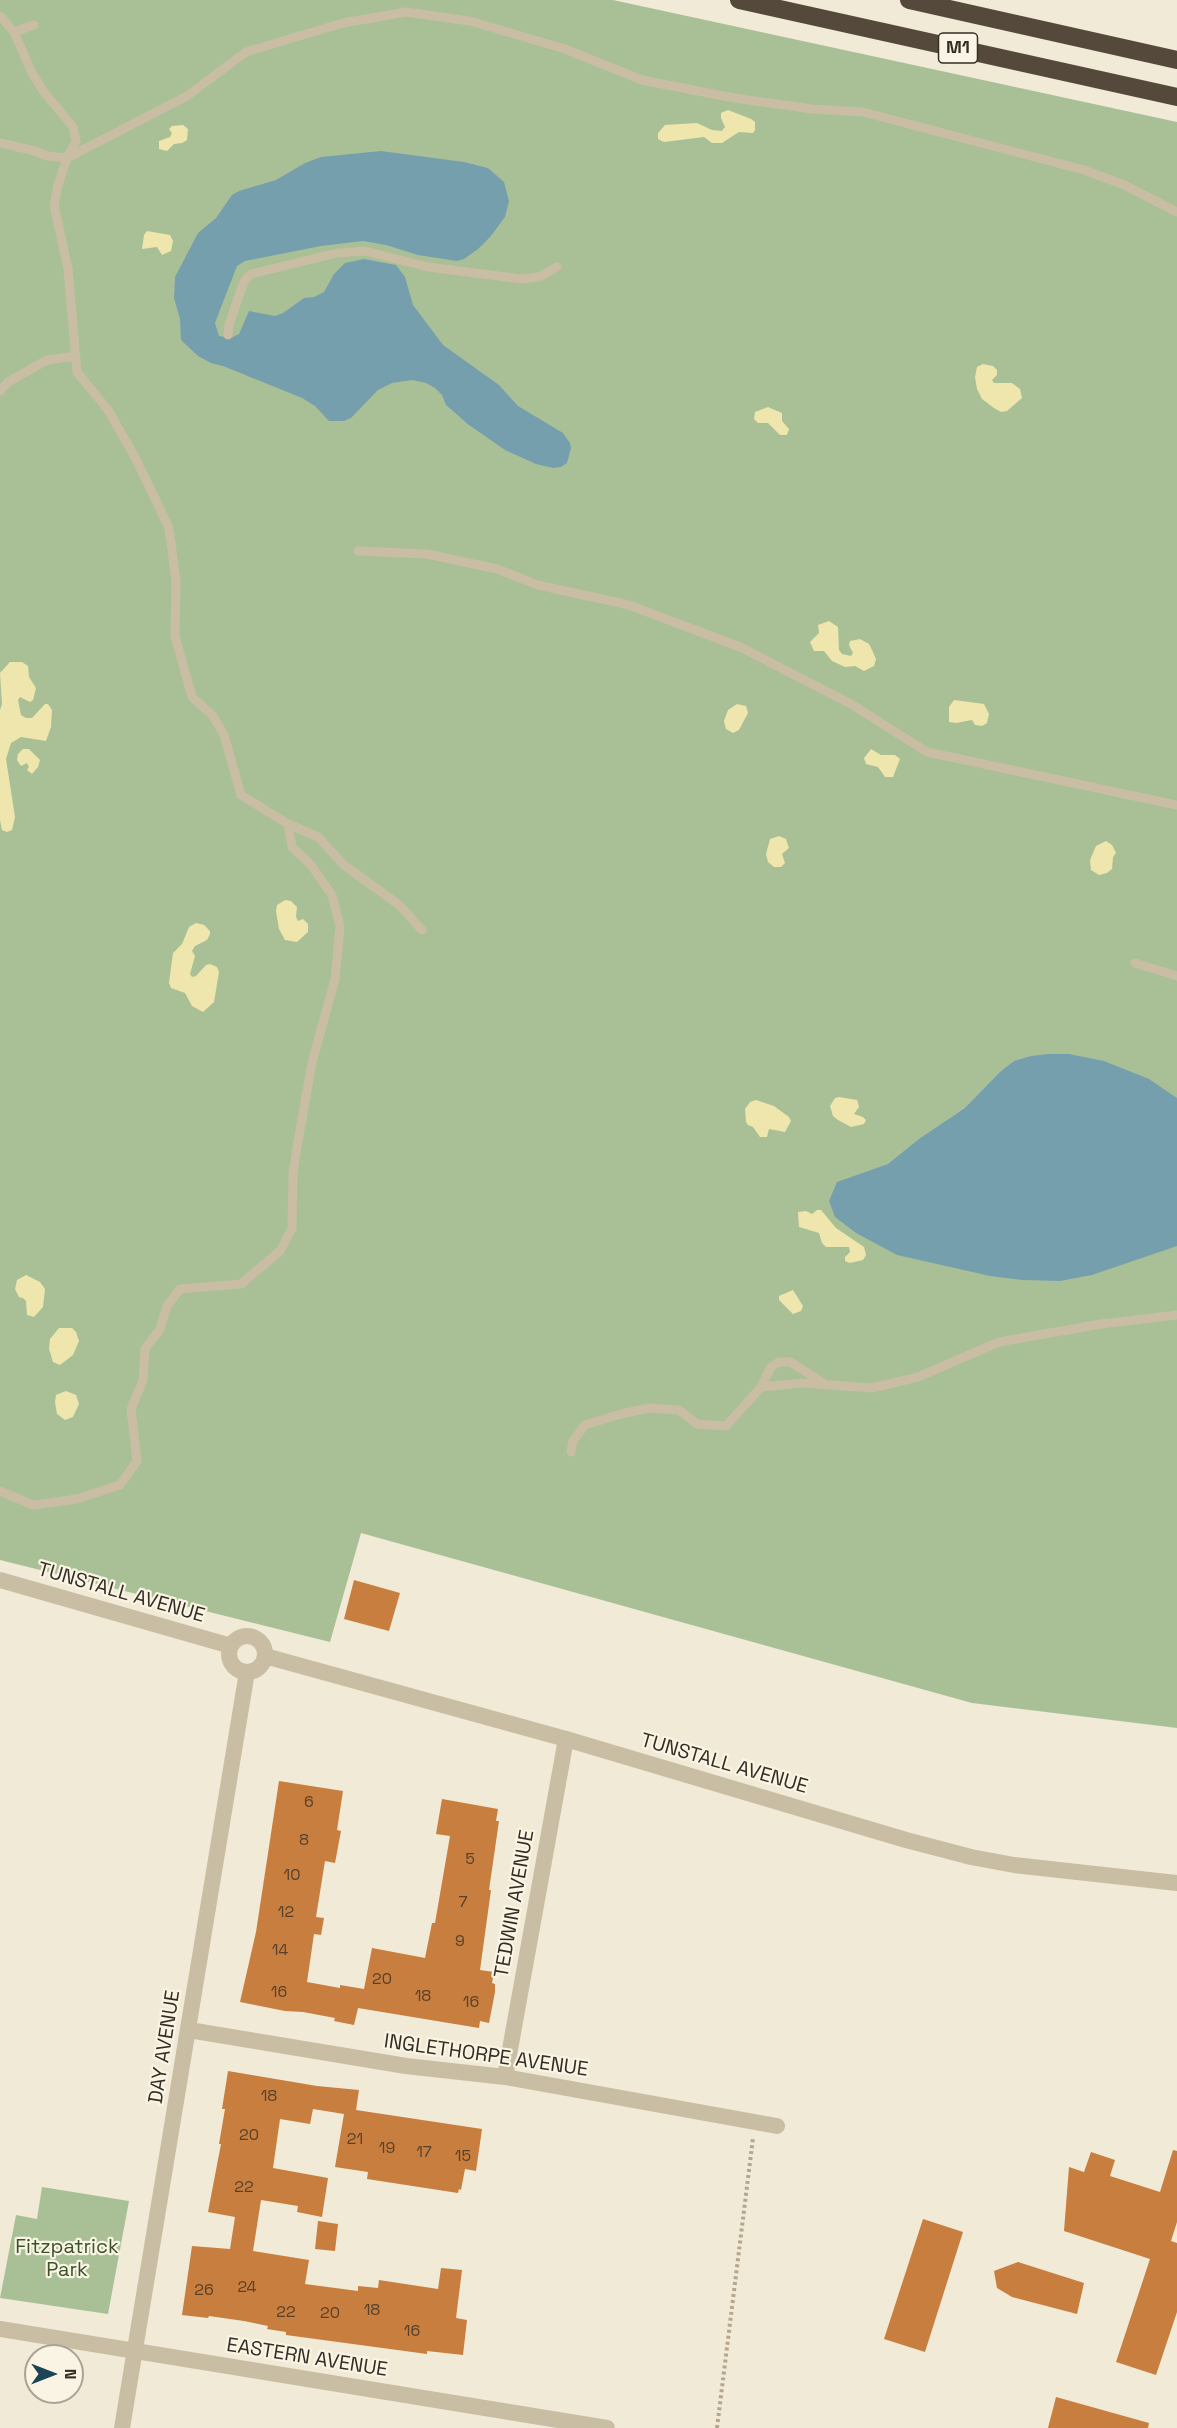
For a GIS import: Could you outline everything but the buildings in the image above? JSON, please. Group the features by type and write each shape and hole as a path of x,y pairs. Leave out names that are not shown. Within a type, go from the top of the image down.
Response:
{"highway":[{"name":"M1","path":"739,0 1177,97"},
{"name":"M1","path":"909,0 1177,60"}],"street":[{"name":"TUNSTALL AVENUE","path":"0,1580 231,1646"},
{"path":"249,1636 261,1643 265,1656 259,1667 247,1672 238,1670 231,1663 229,1654 231,1646 242,1637 249,1636"},
{"name":"TUNSTALL AVENUE","path":"265,1656 566,1739 906,1840 971,1857 1177,1883"},
{"name":"DAY AVENUE","path":"122,2428 247,1672"},
{"name":"TEDWIN AVENUE","path":"505,2077 566,1739"},
{"name":"INGLETHORPE AVENUE","path":"189,2030 406,2066 505,2077 777,2126"},
{"name":"EASTERN AVENUE","path":"0,2329 607,2428"}],"lane":[{"path":"0,143 47,156 67,158 187,96 246,52 343,23 406,12 471,21 565,49 642,80 734,98 812,109 863,112 1084,170 1122,184 1177,212"},
{"path":"0,16 14,32 32,73 73,126 75,141 58,184 54,205 68,270 77,372 108,410 169,528 176,581 175,636 192,697 213,717 224,735 241,795 288,824 318,837 344,865 399,904 422,930"},
{"path":"14,32 34,25"},
{"path":"228,335 229,325 241,290 245,280 251,274 337,253 365,250 428,267 522,279 546,275 557,267"},
{"path":"0,392 8,382 47,360 75,357"},
{"path":"358,551 427,554 497,569 538,585 628,605 740,647 851,704 927,752 1177,805"},
{"path":"0,1491 33,1505 76,1499 120,1485 137,1461 131,1409 143,1380 145,1349 160,1329 167,1306 180,1289 241,1284 280,1251 292,1228 297,1147 312,1063 335,980 340,926 332,895 311,865 292,847 288,824"},
{"path":"1135,963 1177,976"},
{"path":"761,1387 803,1383 872,1388 918,1377 999,1342 1101,1324 1177,1315"},
{"path":"571,1452 573,1441 585,1425 649,1408 679,1410 697,1424 726,1426 761,1387 771,1367 779,1362 790,1362 826,1384"}],"path":[{"path":"717,2428 753,2157"}],"green space":[{"path":"0,0 613,0 1177,122 1177,1728 972,1703 361,1533 330,1642 0,1560"},
{"name":"Fitzpatrick Park","path":"42,2187 129,2201 108,2314 0,2298 16,2215 37,2219"}],"sand":[{"path":"728,110 755,122 753,133 739,132 722,143 712,143 704,137 664,142 658,139 658,133 665,125 697,123 712,130 722,131 725,127 721,113"},
{"path":"183,125 188,129 187,140 174,144 167,151 159,149 159,141 170,137 172,133 169,129 172,126"},
{"path":"147,231 170,235 173,241 171,251 162,255 157,247 142,249 144,235"},
{"path":"983,364 993,366 997,370 997,375 992,380 994,383 1012,383 1020,389 1022,398 1007,411 1001,412 982,399 975,377 977,367"},
{"path":"768,407 782,413 782,421 789,429 787,435 780,435 768,423 758,423 754,419 755,412"},
{"path":"829,621 838,627 839,650 842,654 851,656 853,653 849,645 850,641 860,639 869,644 876,659 874,666 864,671 855,666 845,667 832,661 824,651 814,651 810,642 819,633 818,625"},
{"path":"10,662 22,662 28,666 29,677 36,688 33,700 30,702 20,697 18,700 21,715 32,718 45,704 48,704 52,710 51,727 46,741 21,737 11,743 6,759 15,817 12,830 7,832 2,830 0,820 0,710 2,704 0,673"},
{"path":"954,700 984,704 989,714 987,723 982,726 975,725 972,720 949,722 949,707"},
{"path":"737,704 746,706 748,713 739,730 733,733 726,729 724,721 728,710"},
{"path":"23,749 29,749 40,760 32,774 27,770 29,767 27,763 21,766 17,760 18,754"},
{"path":"871,749 881,755 895,755 900,759 893,777 885,777 878,767 866,764 864,758"},
{"path":"779,836 786,839 789,848 782,854 785,863 781,867 774,867 768,862 766,854 770,839"},
{"path":"1106,841 1112,845 1116,853 1113,857 1112,869 1099,875 1091,870 1090,860 1096,846"},
{"path":"285,900 291,901 297,907 298,921 303,919 308,924 308,932 297,942 285,940 279,929 277,905"},
{"path":"196,923 204,925 210,934 207,940 195,946 192,951 195,956 190,974 192,977 196,976 206,965 210,964 217,967 219,972 214,1002 203,1012 192,1006 185,993 171,988 169,983 173,953 182,944 189,927"},
{"path":"835,1098 857,1100 859,1107 854,1114 866,1120 864,1124 851,1127 833,1116 830,1106"},
{"path":"756,1100 774,1106 789,1117 791,1121 785,1132 769,1129 767,1137 760,1137 753,1127 748,1125 745,1109 750,1102"},
{"path":"821,1210 836,1228 864,1247 866,1255 863,1260 850,1263 845,1261 845,1257 850,1252 849,1247 826,1247 819,1233 799,1227 798,1212 806,1211 812,1214"},
{"path":"26,1275 40,1282 45,1289 43,1307 34,1317 27,1315 26,1301 19,1297 15,1289 17,1280"},
{"path":"793,1290 803,1306 801,1311 793,1314 779,1300 779,1296"},
{"path":"59,1328 72,1328 79,1341 73,1355 60,1365 53,1362 49,1349 50,1339"},
{"path":"66,1391 76,1395 79,1404 73,1417 65,1420 57,1414 55,1402 56,1395"}],"water":[{"path":"381,151 464,162 488,168 504,182 509,201 505,217 478,249 457,261 418,255 363,241 321,246 245,261 237,266 215,323 219,336 231,338 239,334 249,311 275,316 304,298 314,297 324,292 334,274 345,263 364,259 396,265 405,277 413,305 443,345 499,385 518,406 563,433 571,448 567,463 561,467 553,468 536,464 505,450 469,425 446,405 442,395 435,388 426,383 412,380 392,383 378,390 351,418 344,421 329,421 315,406 302,398 211,363 198,356 181,340 180,319 174,298 175,277 198,233 216,218 232,195 276,180 305,163 321,157"},
{"path":"1048,1054 1069,1054 1104,1061 1149,1079 1177,1098 1177,1246 1092,1275 1060,1281 1022,1280 990,1276 897,1255 856,1233 835,1217 829,1201 837,1182 888,1164 919,1139 965,1108 1014,1061"}]}
